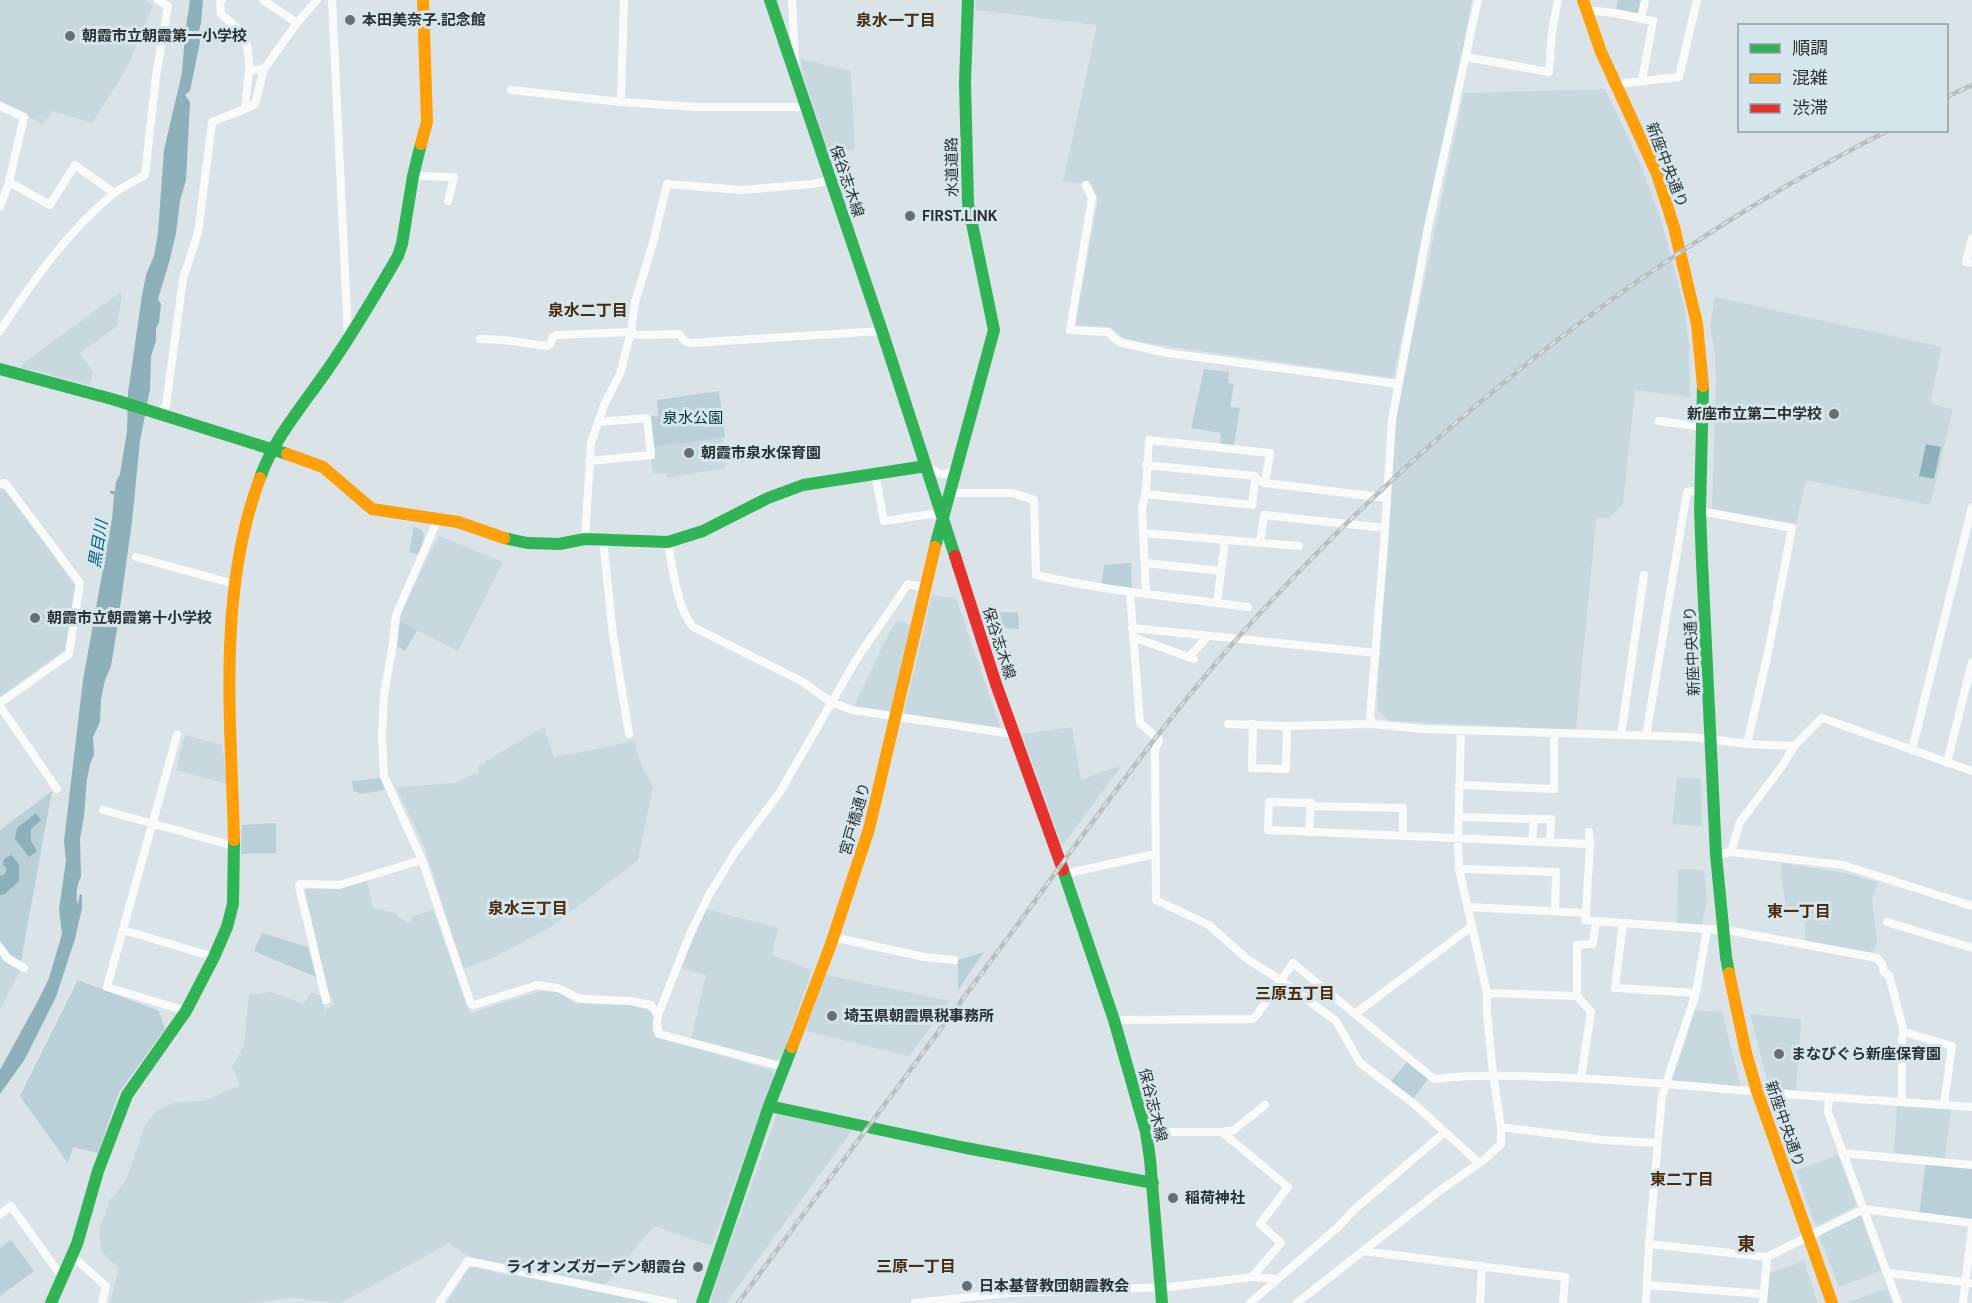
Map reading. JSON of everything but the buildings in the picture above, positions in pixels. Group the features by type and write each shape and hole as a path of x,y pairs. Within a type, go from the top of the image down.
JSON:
{"street":[{"path":"0,331 30,285 64,244 114,194 145,175 156,76 168,6 158,0"},
{"path":"222,0 221,14 242,32 247,44 249,70 245,109"},
{"path":"263,0 297,23"},
{"path":"160,414 166,406 183,279 198,233 212,122 255,104 264,69 297,23 317,0"},
{"path":"332,0 348,336"},
{"path":"51,1303 76,1244 87,1203 127,1095 186,1011 227,927 233,904 234,846 230,691 231,622 235,584 253,496 261,472 274,448 398,256 413,176 427,122 423,0"},
{"path":"621,102 624,0"},
{"name":"保谷志木線","path":"770,0 882,331 1013,734 1064,873 1114,1020 1146,1132 1153,1183 1162,1303"},
{"path":"792,0 796,76"},
{"name":"水道道路","path":"968,0 965,82 968,204 994,330"},
{"path":"1373,724 1370,717 1390,443 1398,384 1428,227 1478,0"},
{"path":"1466,57 1549,72 1552,31 1558,0"},
{"path":"1641,19 1645,0"},
{"path":"1616,84 1679,77 1697,0"},
{"path":"1585,5 1653,21 1642,80"},
{"name":"新座中央通り","path":"1585,5 1601,52 1657,174 1697,324 1702,362 1700,511 1716,855 1722,930 1738,1019 1757,1091 1832,1303"},
{"path":"249,70 264,69"},
{"path":"511,90 621,102 697,107 806,107"},
{"path":"0,106 24,117 9,182 0,207"},
{"path":"9,182 50,205 75,165 114,194"},
{"path":"413,176 454,177 448,201"},
{"path":"585,539 591,443 604,405 620,375 636,302 667,184 741,190 812,184 831,180"},
{"path":"1086,185 1092,198 1070,330 1108,332 1119,342 1161,351 1398,384"},
{"path":"1972,238 1966,262 1972,263"},
{"name":"宮戸橋通り","path":"702,1303 769,1106 833,938 869,829 942,516 994,330"},
{"path":"480,339 547,346 557,335 631,332 637,335 679,334 690,343 882,331"},
{"path":"0,369 274,448 322,467 372,509 458,522 510,540 527,543 559,544 585,539 668,542 706,531 751,505 786,489 926,466 937,474 945,475 956,470"},
{"path":"589,461 651,454 647,418 599,422"},
{"path":"1659,421 1702,427"},
{"path":"1149,594 1142,508 1149,440 1270,453 1265,483"},
{"path":"1146,465 1255,476 1255,479 1265,483 1387,498"},
{"path":"875,474 884,521 930,514 942,516"},
{"path":"1252,505 1255,479"},
{"path":"0,484 5,483 80,583 69,654 0,704 57,789"},
{"path":"1646,736 1687,492 1701,490"},
{"path":"950,493 1013,493 1034,500 1036,575 1130,592 1248,607"},
{"path":"1145,494 1252,505 1258,510 1263,524"},
{"path":"1912,750 1972,507"},
{"path":"1700,511 1792,528 1768,653 1747,744"},
{"path":"1260,543 1264,515 1385,528"},
{"path":"438,519 396,615 384,694 382,736 386,784 422,860 471,1004 537,985 545,985 566,991 579,998 630,1001 651,1005 657,1012 659,1034 784,1067"},
{"path":"1143,533 1299,546"},
{"path":"603,539 613,635 629,734"},
{"path":"1217,603 1225,540"},
{"path":"668,542 676,589 688,622 693,627 802,682 831,702 852,710 1013,734"},
{"path":"136,557 235,584"},
{"path":"1145,563 1221,571"},
{"path":"1621,735 1644,575"},
{"path":"657,1012 660,1010 690,934 710,893 736,851 780,792 856,660 908,584 926,588"},
{"path":"1130,592 1140,723 1159,740 1155,750 1156,900 1209,925 1247,959 1282,981 1336,1021 1360,1063 1411,1101 1479,1163"},
{"path":"1132,632 1142,629 1154,630 1376,653"},
{"path":"1132,632 1143,641 1192,658 1208,636"},
{"path":"1947,763 1972,662"},
{"path":"1731,852 1740,822 1783,765 1794,746 1822,718 1972,771"},
{"path":"1228,724 1287,726 1373,724 1422,729 1693,737 1747,744 1794,746"},
{"path":"1253,724 1252,768 1286,769 1287,726"},
{"path":"1298,1303 1501,1144 1501,1127 1487,1013 1487,993 1460,869 1458,838 1461,730"},
{"path":"1459,785 1554,789 1554,733"},
{"path":"177,735 107,987 186,1011"},
{"path":"1403,836 1403,808 1311,806 1311,804 1269,802 1268,830 1532,842 1590,844"},
{"path":"1309,832 1311,806"},
{"path":"103,810 234,846"},
{"path":"1460,817 1551,819 1550,842"},
{"path":"1532,842 1534,819"},
{"path":"1589,832 1585,920 1722,930 1877,958 1884,972 1889,975 1904,1032 1902,1038 1902,1102"},
{"path":"1716,855 1731,852 1843,865 1972,906"},
{"path":"1064,873 1155,854"},
{"path":"326,999 298,886 300,884 339,885 422,860"},
{"path":"1460,869 1556,872 1555,910"},
{"path":"1468,907 1586,913"},
{"path":"1581,1078 1591,1012 1577,996 1577,945 1593,944 1596,921"},
{"path":"1887,922 1972,948"},
{"path":"1623,923 1615,988 1696,993"},
{"path":"1356,1013 1471,927"},
{"path":"1646,1303 1648,1244 1662,1096 1696,993 1707,929"},
{"path":"123,930 214,957"},
{"path":"833,938 924,957 954,960"},
{"path":"0,948 7,958 24,968"},
{"path":"1114,1020 1252,1019 1293,963 1434,1079 1493,1074 1581,1078 1972,1107"},
{"path":"1487,993 1577,996"},
{"path":"1904,1032 1952,1046 1944,1104"},
{"path":"1829,1097 1828,1112 1898,1303"},
{"path":"1146,1132 1234,1130 1265,1105"},
{"path":"769,1106 956,1146 1153,1183"},
{"path":"1501,1127 1603,1140 1657,1143"},
{"path":"1222,1132 1288,1187 1260,1224 1281,1243 1252,1277"},
{"path":"1250,1303 1445,1132"},
{"path":"1842,1153 1972,1165"},
{"path":"0,1214 11,1206 62,1277"},
{"path":"1648,1244 1767,1257 1864,1209 1972,1223"},
{"path":"1963,1303 1969,1282 1972,1228"},
{"path":"1363,1251 1565,1276 1563,1303"},
{"path":"71,1255 106,1286 102,1303"},
{"path":"1647,1285 1763,1299 1767,1257"},
{"path":"439,1303 468,1261 674,1303"},
{"path":"1480,1303 1482,1266"},
{"path":"1888,1274 1969,1282"},
{"path":"915,1303 1161,1287 1252,1277 1278,1279"}],"shaded area":[{"name":"朝霞市立朝霞第一小学校","path":"0,0 144,0 153,5 127,68 92,123 53,111 42,124 0,101"},
{"path":"190,0 203,0 198,34 200,42 190,91 185,95 190,102 186,180 170,259 158,299 161,304 159,323 151,356 150,389 140,441 132,522 117,629 111,666 101,699 100,722 93,737 94,755 87,779 80,839 81,877 77,899 78,904 80,894 82,895 82,908 75,939 56,997 25,1059 0,1094 0,1070 49,978 62,934 59,909 66,861 64,841 83,680 112,519 114,495 110,491 115,491 120,474 127,431 128,393 142,295 146,275 154,256 158,233 164,150 182,73"},
{"path":"976,0 1472,0 1455,92 1393,378 1124,339 1110,327 1075,325 1098,199 1091,184 1063,182 1097,25 976,10"},
{"path":"801,59 851,71 855,148 830,156 802,71"},
{"path":"1605,89 1640,163 1660,217 1684,305 1689,345 1690,397 1635,390 1623,504 1609,518 1596,518 1576,730 1390,721 1378,711 1377,696 1396,414 1464,93"},
{"path":"121,292 117,326 80,353 93,372 90,385 21,367 26,361"},
{"name":"新座市立第二中学校","path":"1715,297 1942,347 1930,403 1953,410 1930,505 1806,480 1796,524 1712,509 1716,382 1715,354 1710,326"},
{"name":"朝霞市泉水保育園","path":"722,437 726,468 667,478 666,473 653,474 651,459 655,459 654,447"},
{"path":"1926,444 1941,447 1934,479 1919,476"},
{"name":"朝霞市立朝霞第十小学校","path":"0,489 7,490 75,586 65,650 0,697"},
{"path":"439,536 503,562 458,651 400,621 402,608"},
{"path":"932,595 956,598 1001,729 903,716"},
{"path":"897,621 911,624 891,714 854,706 891,629"},
{"path":"544,727 554,757 633,740 643,769 653,787 638,860 551,927 495,957 462,969 425,848 396,787 455,783 479,772 477,767"},
{"path":"1072,727 1081,780 1122,765 1062,846 1022,734"},
{"path":"185,735 222,745 227,784 176,770"},
{"path":"1677,777 1701,778 1702,826 1672,824"},
{"path":"36,813 41,820 31,829 31,841 37,851 29,857 15,839 17,828"},
{"path":"11,855 19,864 19,881 5,894 0,895 0,876 4,875 7,869 3,865 4,859"},
{"path":"1782,863 1844,873 1878,882 1872,900 1877,942 1873,953 1805,942 1805,917 1787,914 1781,874"},
{"path":"1678,869 1704,870 1707,900 1702,924 1699,926 1677,924"},
{"path":"367,881 373,908 395,913 407,923 412,921 411,917 433,910 470,1013 541,991 558,992 577,1004 631,1005 651,1011 652,1031 655,1037 772,1070 774,1074 712,1246 654,1226 605,1285 513,1268 470,1257 449,1243 341,1303 291,1298 252,1303 110,1303 119,1267 108,1259 101,1249 99,1231 110,1200 126,1180 145,1125 156,1111 176,1102 204,1101 240,1085 232,1067 244,1045 249,995 271,992 304,1004 311,992 323,997 322,1003 325,1011 334,1005 321,972 311,918 303,892 310,886"},
{"path":"706,909 778,928 772,955 812,970 781,1058 775,1061 691,1039 706,975 681,968"},
{"path":"0,952 21,969 0,1010"},
{"path":"826,975 950,1001 909,1056 805,1031"},
{"path":"1694,1010 1722,1012 1741,1087 1675,1081 1671,1078 1685,1043"},
{"name":"まなびぐら新座保育園","path":"1750,1014 1801,1019 1796,1090 1769,1088"},
{"path":"1897,1106 1951,1109 1945,1158 1894,1153"},
{"path":"777,1114 853,1129 726,1303 710,1303 719,1273"},
{"path":"1838,1155 1856,1203 1855,1207 1819,1225 1815,1224 1796,1171"},
{"path":"1857,1215 1861,1216 1881,1271 1839,1287 1820,1237 1822,1233"},
{"path":"1804,1261 1818,1303 1766,1303 1769,1273"},
{"path":"475,1267 510,1276 511,1273 655,1303 446,1303 468,1269"},
{"path":"1887,1288 1893,1303 1846,1303"}],"green space":[{"path":"1618,0 1641,0 1639,13 1616,9"},
{"path":"1204,369 1229,372 1228,383 1234,384 1230,407 1240,408 1234,445 1220,444 1221,433 1191,428"},
{"name":"泉水公園","path":"719,391 725,437 654,447 650,416 658,416 657,400"},
{"path":"414,527 422,530 424,536 420,555 409,552"},
{"path":"1131,563 1132,593 1101,588 1104,565"},
{"path":"1018,612 1019,629 1000,628 991,631 987,613"},
{"path":"400,621 417,630 405,651 397,646"},
{"path":"380,778 385,790 360,794 353,790 352,781"},
{"path":"52,791 21,961 12,957 0,940 0,830"},
{"path":"276,823 276,853 241,854 242,825"},
{"path":"262,933 308,947 316,977 254,951"},
{"path":"984,952 958,990 958,960"},
{"path":"78,980 159,1011 165,1029 119,1092 98,1153 73,1147 68,1163 20,1096"},
{"path":"1408,1061 1428,1079 1412,1100 1390,1082"},
{"path":"1926,1160 1972,1165 1972,1223 1919,1216"},
{"path":"11,1240 34,1271 0,1296 0,1248"}],"railway":[{"path":"1948,96 1972,85"},
{"path":"738,1303 1161,731 1220,658 1320,549 1393,479 1469,412 1629,287 1713,231 1800,178 1885,132"}],"traffic: fast":[{"path":"770,0 955,556"},
{"path":"935,547 994,330 968,204 965,82 968,0"},
{"path":"260,478 281,435 346,342 398,256 421,144"},
{"path":"0,369 112,399 287,454"},
{"path":"1703,386 1700,511 1702,562 1716,855 1729,973"},
{"path":"504,538 527,543 559,544 585,539 668,542 703,531 768,498 803,485 926,466"},
{"path":"51,1303 77,1244 98,1171 127,1095 186,1011 227,927 233,904 234,840"},
{"path":"1063,870 1114,1020 1146,1132 1162,1303"},
{"path":"702,1303 769,1106 792,1047"},
{"path":"769,1106 966,1148 1153,1183"}],"traffic: slow":[{"path":"421,144 427,122 423,0"},
{"path":"1583,0 1601,52 1657,174 1674,227 1697,324 1703,386"},
{"path":"287,454 323,467 372,509 458,522 504,538"},
{"path":"234,840 230,703 232,611 237,566 246,522 260,478"},
{"path":"792,1047 831,944 869,829 935,547"},
{"path":"1729,973 1746,1053 1757,1091 1832,1303"}],"traffic: jam":[{"path":"955,556 996,684 1063,870"}],"place":[{"name":"本田美奈子.記念館","path":"350,20"},
{"name":"朝霞市立朝霞第一小学校","path":"70,36"},
{"name":"FIRST.LINK","path":"910,216"},
{"name":"新座市立第二中学校","path":"1834,414"},
{"name":"朝霞市泉水保育園","path":"689,453"},
{"name":"朝霞市立朝霞第十小学校","path":"35,618"},
{"name":"埼玉県朝霞県税事務所","path":"832,1016"},
{"name":"まなびぐら新座保育園","path":"1779,1054"},
{"name":"稲荷神社","path":"1173,1198"},
{"name":"ライオンズガーデン朝霞台","path":"698,1267"},
{"name":"日本基督教団朝霞教会","path":"967,1286"}],"district":[{"name":"泉水一丁目","path":"896,20"},
{"name":"泉水二丁目","path":"588,310"},
{"name":"泉水三丁目","path":"528,908"},
{"name":"東一丁目","path":"1799,911"},
{"name":"三原五丁目","path":"1295,993"},
{"name":"東二丁目","path":"1682,1179"},
{"name":"東","path":"1746,1244"},
{"name":"三原一丁目","path":"916,1266"}],"water label":[{"name":"黒目川","path":"98,544"}]}
